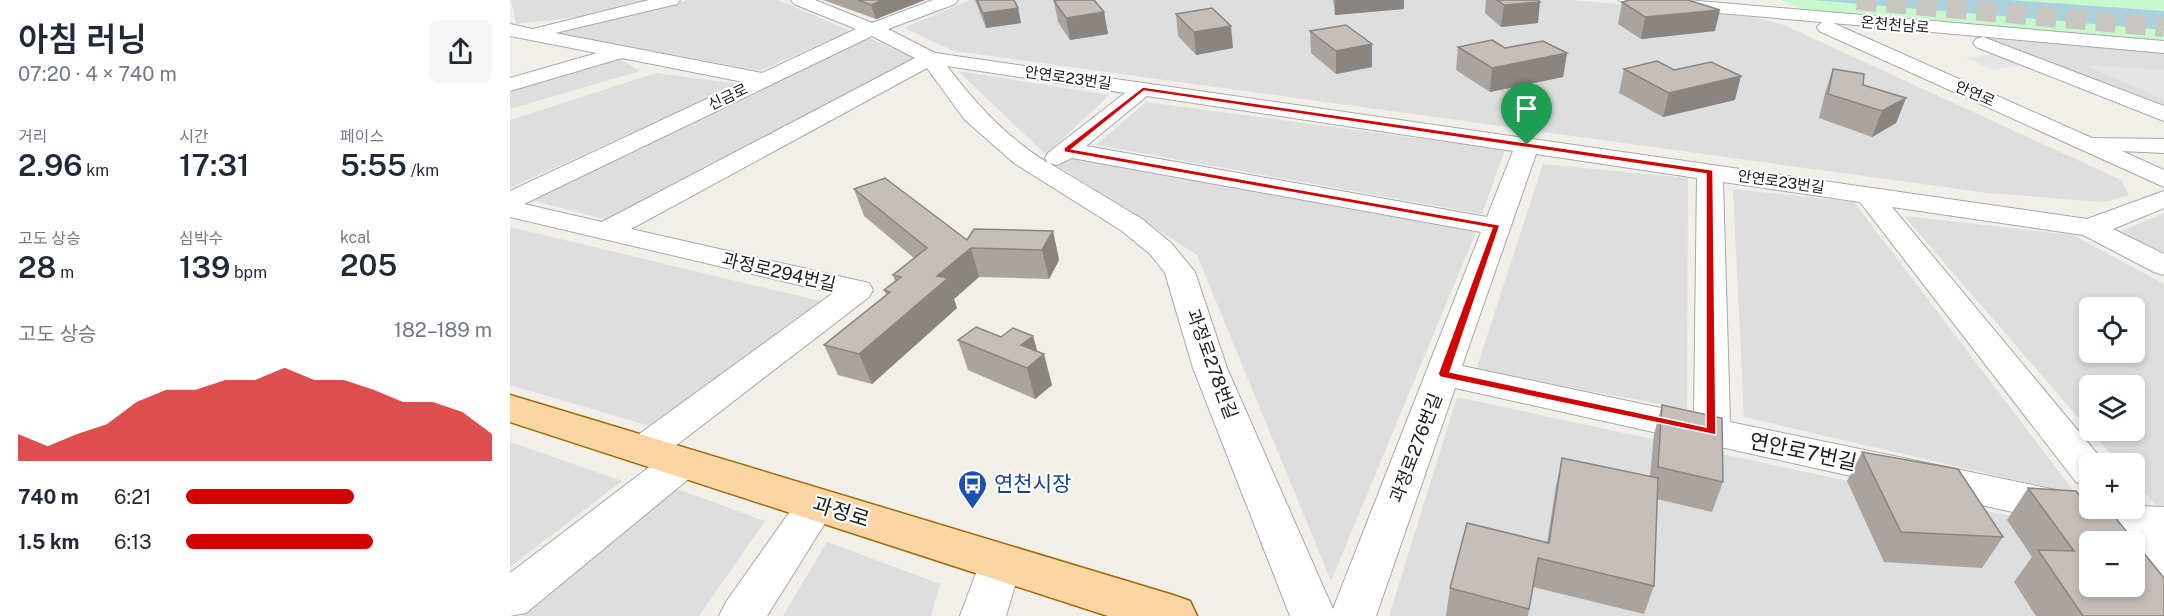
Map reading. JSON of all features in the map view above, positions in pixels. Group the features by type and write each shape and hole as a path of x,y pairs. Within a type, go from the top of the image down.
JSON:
{"main road":[{"name":"과정로","path":"510,408 1173,616"}],"street":[{"path":"530,34 671,0"},
{"name":"과정로278번길","path":"800,0 872,29 930,58 972,114 1023,158 1132,225 1161,249 1180,272 1210,368 1313,616"},
{"name":"신금로","path":"510,201 872,29 949,0"},
{"name":"온천천남로","path":"1627,0 1795,13 1951,30 2164,48"},
{"name":"안연로","path":"1766,0 2164,179"},
{"path":"510,30 765,80"},
{"path":"1951,30 2164,114"},
{"path":"510,85 622,52"},
{"path":"606,231 930,58"},
{"name":"안연로23번길","path":"930,58 2090,228 2164,199"},
{"path":"1042,170 1143,89"},
{"path":"2081,142 2164,146"},
{"name":"과정로276번길","path":"1353,616 1527,145"},
{"path":"1066,150 1497,227"},
{"path":"1710,172 1712,432"},
{"path":"1868,195 2079,458"},
{"name":"과정로294번길","path":"510,209 858,290 644,450"},
{"path":"2090,228 2164,266"},
{"name":"연안로7번길","path":"1444,374 1712,432 2079,506"},
{"path":"510,599 683,462"},
{"path":"742,616 817,504"},
{"path":"2138,519 2164,566"},
{"path":"983,616 1000,562"}],"shaded area":[{"path":"511,0 661,0 605,14 516,24"},
{"path":"688,0 778,0 851,31 760,71 556,33"},
{"path":"970,0 1573,0 1753,17 1784,25 2121,180 2129,195 2104,202 1988,193 954,51 904,28"},
{"path":"867,37 914,58 609,220 530,200"},
{"path":"1987,38 2164,52 2164,107"},
{"path":"1995,54 2027,64 1993,70 1966,58"},
{"path":"620,59 640,71 510,109 510,92"},
{"path":"2085,65 2164,70 2164,100"},
{"path":"958,71 1109,95 1046,155"},
{"path":"656,73 739,84 510,188 510,120"},
{"path":"1146,102 1505,150 1482,214 1096,145"},
{"path":"1070,158 1476,232 1331,581 1197,255 1058,166"},
{"path":"1543,164 1688,178 1687,409 1476,370"},
{"path":"1733,189 1854,202 2076,494 1744,417"},
{"path":"2164,213 2164,258 2115,234"},
{"path":"1904,216 2073,235 2164,284 2164,506 2156,506 2145,493 2145,453 2110,453 2099,441 2145,441 2145,375 2079,375 2079,418"},
{"path":"510,227 820,301 650,426 510,385"},
{"path":"1457,397 2080,531 2079,597 2145,596 2164,612 2164,616 1389,616"},
{"path":"510,442 622,481 510,567"},
{"path":"677,489 765,521 699,616 522,616"},
{"path":"827,542 940,584 931,616 783,616"}],"green space":[{"path":"1781,0 2164,0 2164,42 1812,14"}],"water":[{"path":"1814,0 2010,0 2164,11 2164,30"}],"building":[{"path":"858,0 883,0 871,5"},
{"path":"977,0 1014,0 1018,8 983,13"},
{"path":"1094,0 1104,12 1066,18 1054,1"},
{"path":"1497,0 1538,0 1540,2 1504,5"},
{"path":"1688,0 1720,10 1645,17 1622,2"},
{"path":"1212,8 1231,26 1194,32 1176,14"},
{"path":"1346,25 1372,44 1336,51 1310,31"},
{"path":"1492,40 1505,48 1543,41 1567,53 1492,68 1458,47"},
{"path":"1657,61 1674,70 1711,62 1741,76 1669,93 1624,69"},
{"path":"1833,69 1864,74 1863,85 1906,98 1882,111 1828,94"},
{"path":"885,178 967,240 974,229 1053,231 1042,250 971,248 937,276 948,278 859,354 824,345 890,292 884,290 901,277 893,275 927,248 854,189"},
{"path":"976,327 1001,337 1013,328 1033,336 1021,345 1044,354 1027,368 958,340"},
{"path":"1662,405 1722,418 1723,482 1658,467"},
{"path":"1862,452 1958,469 2003,537 1901,532"},
{"path":"1562,458 1658,478 1654,586 1538,558 1529,609 1450,588 1467,523 1549,543"},
{"path":"2028,488 2076,491 2079,495 2079,519 2116,519 2126,531 2079,531 2079,597 2145,597 2145,554 2164,578 2164,616 2083,616 2038,550 2074,551"}],"tunnel":[{"path":"1857,0 2164,27"}],"place":[{"name":"연천시장","path":"973,510"}],"route":[{"path":"1143,89 1527,145 1710,172 1712,432 1444,374 1497,227 1066,150 1143,89"}]}
